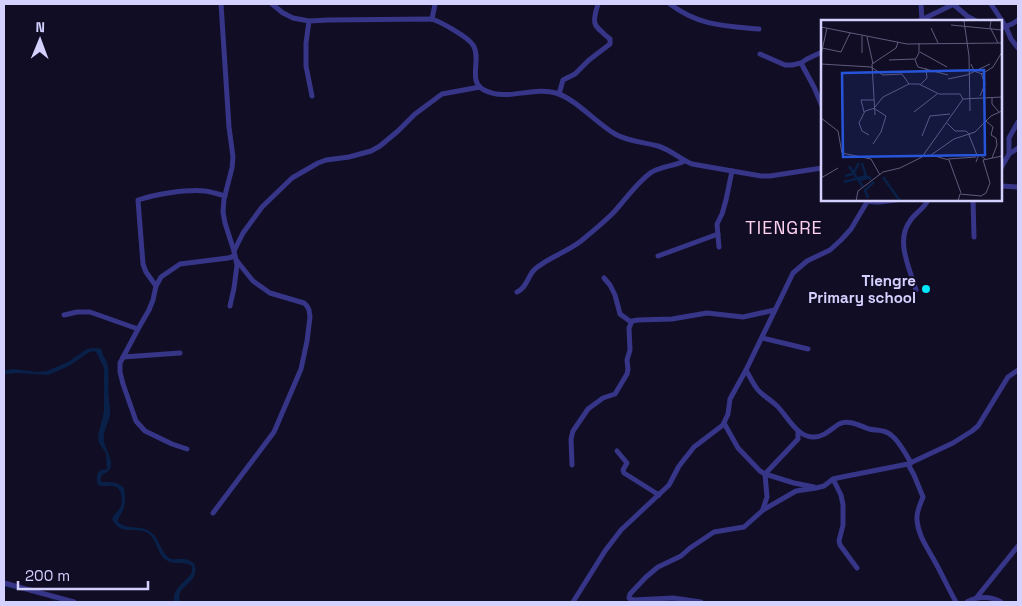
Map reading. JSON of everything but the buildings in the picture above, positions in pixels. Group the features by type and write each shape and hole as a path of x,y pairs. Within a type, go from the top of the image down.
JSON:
{"street":[{"path":"213,513 274,432 301,369 310,317 310,310 304,303 270,293 253,282 237,261 225,223 225,196 233,157 229,127 221,4"},
{"path":"272,4 293,18 309,21 432,18 474,46 477,82 484,90 497,94 545,91 559,94 614,134 625,139 668,150 684,161 699,165 770,176 821,168"},
{"path":"432,18 435,4"},
{"path":"559,94 563,80 575,74 589,60 610,44 610,39 600,31 593,17 598,4"},
{"path":"670,4 693,18 718,26 759,29"},
{"path":"921,4 921,20"},
{"path":"923,20 954,4 974,20"},
{"path":"991,4 999,20"},
{"path":"1018,20 1003,27 1018,48"},
{"path":"309,21 306,43 306,66 312,96"},
{"path":"760,54 785,65 797,65 821,52"},
{"path":"801,63 821,104"},
{"path":"188,449 172,444 145,431 136,421 120,372 120,363 149,310 156,286 161,277 180,264 232,257 243,233 262,207 292,178 326,160 349,157 371,151 386,141 442,94 480,87"},
{"path":"1009,154 1009,138 1018,122"},
{"path":"1002,166 1009,154 1018,148"},
{"path":"517,292 522,289 534,270 544,262 579,242 612,214 638,183 650,173 656,169 679,164 684,161"},
{"path":"719,247 717,224 726,200 732,171"},
{"path":"1002,186 1018,187"},
{"path":"156,286 143,264 138,200 151,196 193,191 205,191 225,196"},
{"path":"573,602 605,551 621,530 669,485 678,466 689,453 724,422 728,414 730,399 793,273 806,261 830,250 851,229 866,201"},
{"path":"916,290 904,250 904,234 910,221 928,201"},
{"path":"973,201 974,236"},
{"path":"658,256 718,234"},
{"path":"230,306 237,261"},
{"path":"604,278 615,295 620,314 631,322"},
{"path":"631,322 635,320 672,319 707,313 742,316 775,310"},
{"path":"64,315 90,312 138,329"},
{"path":"572,465 571,439 573,431 594,405 603,398 615,394 627,374 627,360 630,350 629,328 631,322"},
{"path":"762,338 808,349"},
{"path":"123,357 180,353"},
{"path":"746,370 757,388 778,406 798,431 810,437 816,437 829,432 844,422 869,429 884,430 894,438 909,463 923,497 917,514 918,529 923,542 956,602"},
{"path":"701,602 677,598 632,600 629,598 630,594 658,567 681,556 714,532 744,527 763,510 796,491 824,486 833,479 909,463 953,443 972,431 981,421 1008,376 1018,370"},
{"path":"724,422 738,448 760,471 816,488"},
{"path":"763,510 767,497 765,474 798,439 798,431"},
{"path":"618,452 627,463 623,470 624,473 659,495"},
{"path":"833,479 841,495 843,525 839,541 840,545 856,568"},
{"path":"977,598 1018,546"},
{"path":"4,583 74,602"},
{"path":"967,602 977,598 991,598 1001,602"}],"water":[{"path":"87,349 102,350 109,374 110,413 104,437 111,464 109,470 102,476 101,482 116,483 124,488 125,505 118,522 125,526 151,532 165,554 170,558 186,559 194,563 195,570 192,580 181,591 179,596 180,601 183,602 175,602 174,594 192,572 192,566 185,563 172,563 166,560 160,554 152,537 146,532 119,528 112,519 121,506 120,490 110,486 100,486 97,483 99,472 107,469 106,453 99,443 98,435 104,412 104,368 96,352 88,353 69,366 48,375 4,374 4,371 13,369 37,372 47,371 68,362"}],"waterway":[{"path":"4,586 15,589"},
{"path":"50,598 61,602"}],"place":[{"name":"Tiengre Primary school","path":"926,289"}],"district":[{"name":"TIENGRE","path":"784,227"}]}
